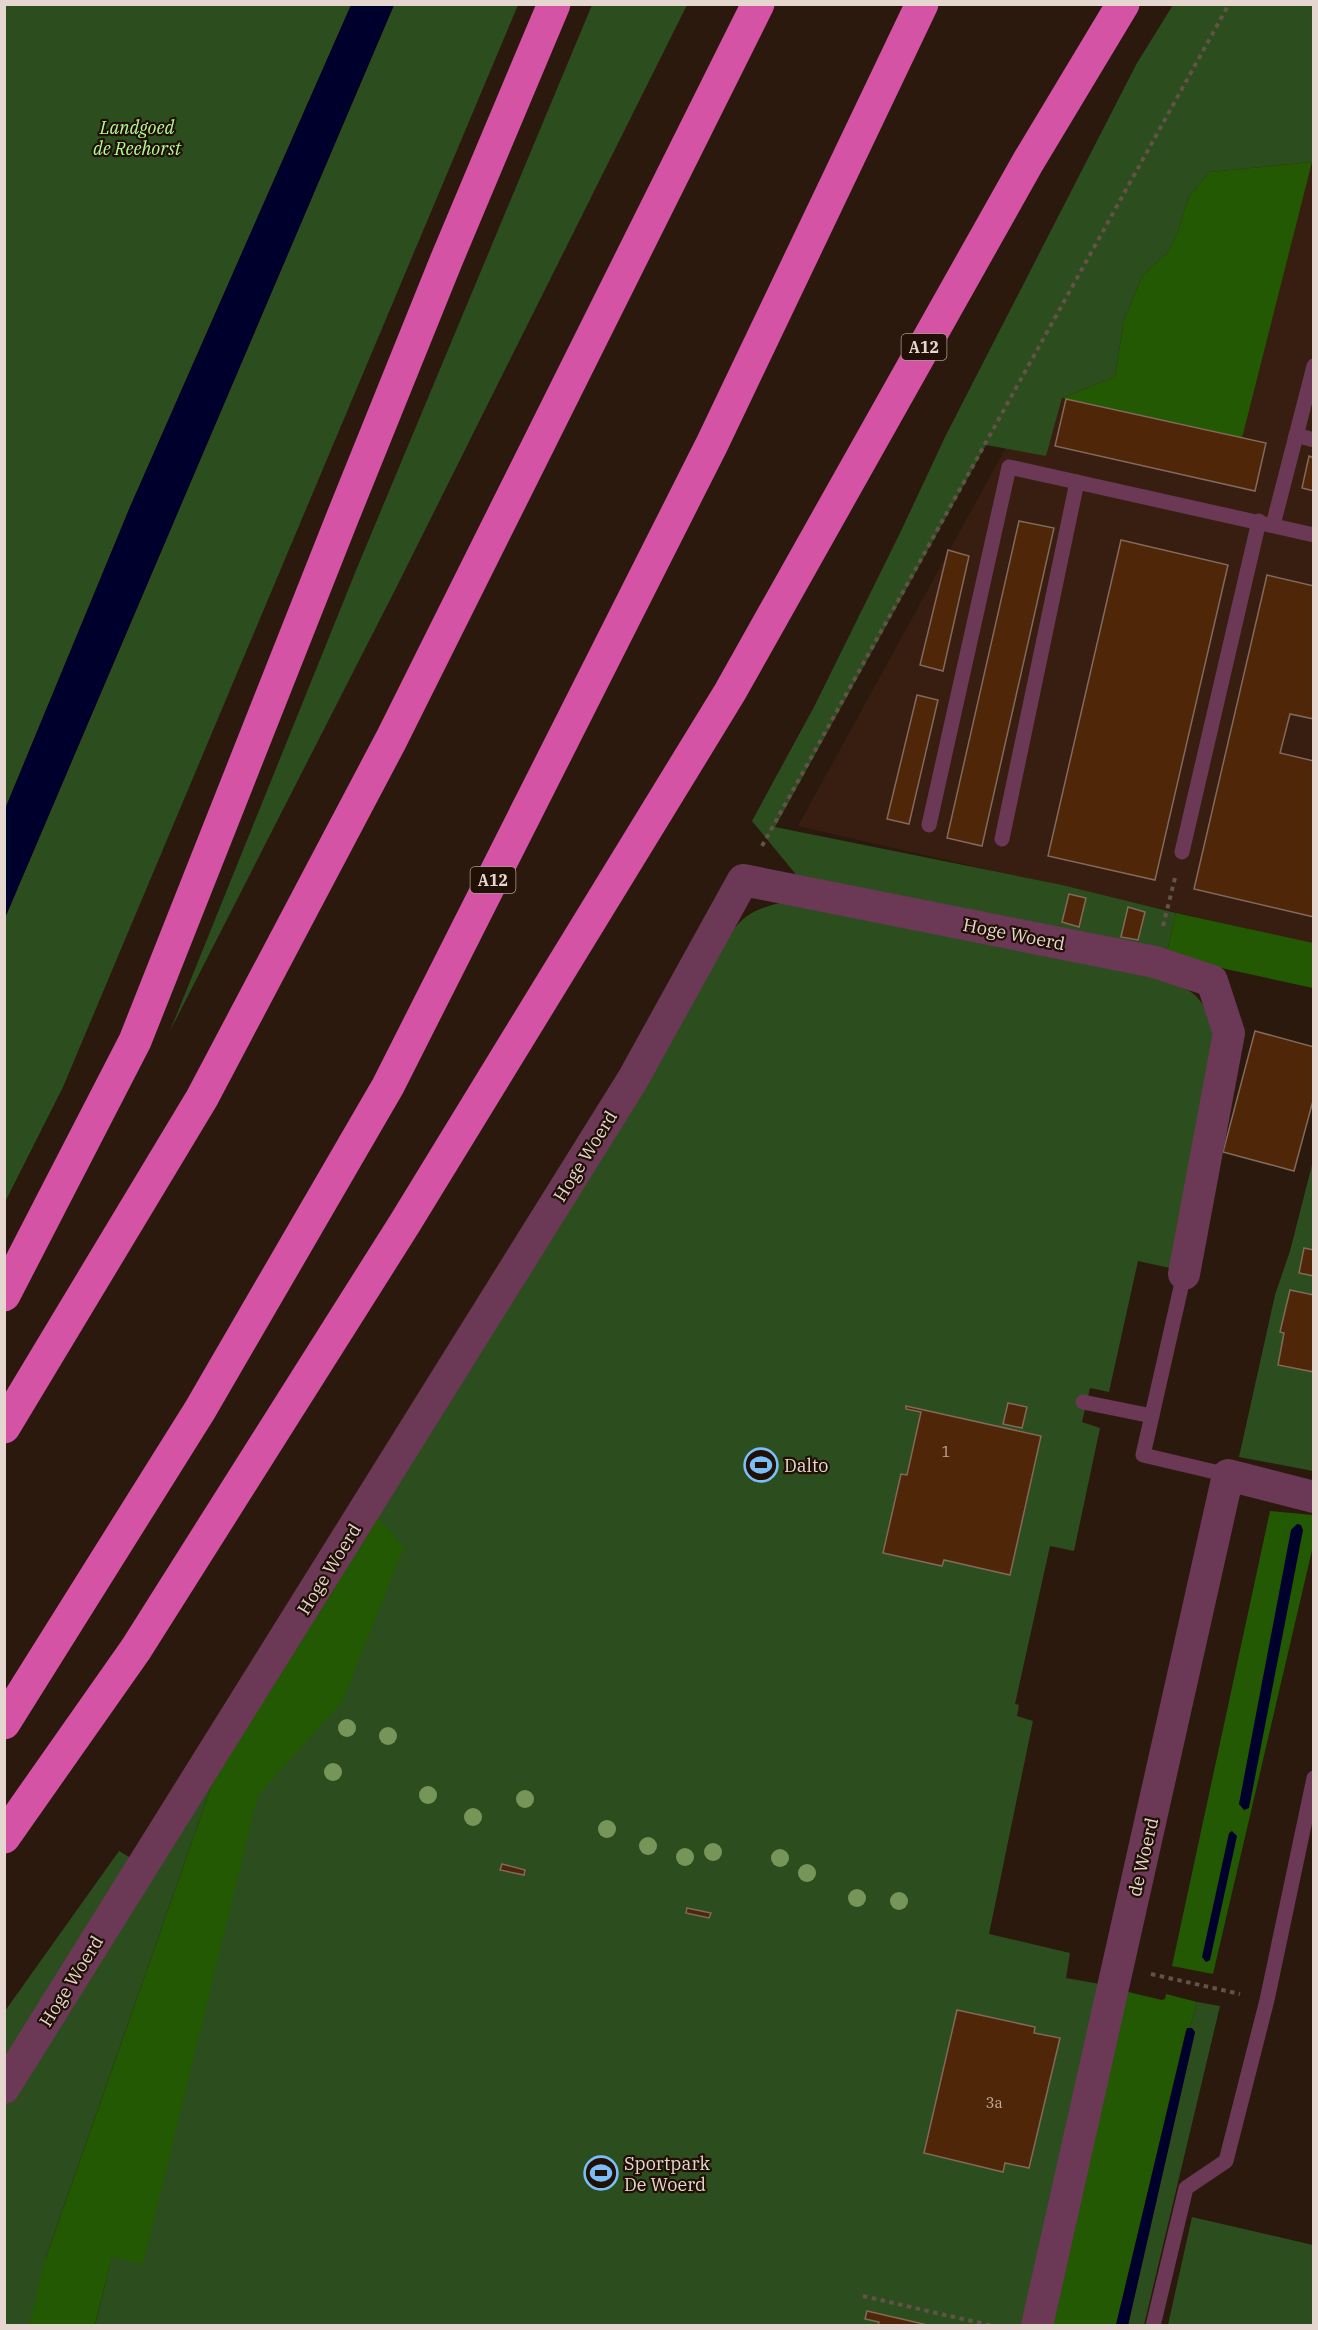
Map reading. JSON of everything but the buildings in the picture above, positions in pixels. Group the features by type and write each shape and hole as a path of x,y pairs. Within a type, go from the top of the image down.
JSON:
{"highway":[{"path":"4,1295 135,1041 401,372 554,4"},
{"path":"4,1427 202,1098 391,740 758,4"},
{"name":"A12","path":"4,1723 200,1410 388,1086 712,444 922,4"},
{"name":"A12","path":"4,1837 136,1649 405,1223 730,692 1028,162 1123,4"}],"street":[{"name":"Hoge Woerd","path":"4,2088 633,1078 743,880 1155,962 1212,981 1229,1033 1184,1274"},
{"path":"1228,1475 1314,1497"},
{"name":"de Woerd","path":"1037,2325 1228,1475"}],"lane":[{"path":"1182,852 1266,523 1296,435 1314,366"},
{"path":"1296,435 1314,440"},
{"path":"929,825 1009,467 1314,535"},
{"path":"1002,839 1077,482"},
{"path":"1184,1274 1143,1455 1228,1475"},
{"path":"1083,1402 1152,1416"},
{"path":"1153,2325 1185,2188 1226,2161 1267,2000 1314,1778"}],"path":[{"path":"743,880 1229,4"},
{"path":"1118,1968 1267,2000"},
{"path":"864,2296 993,2325"}],"shaded area":[{"path":"1249,5 1313,5 1313,944 798,826"}],"green space":[{"name":"Landgoed de Reehorst","path":"5,5 351,5 130,507 5,809"},
{"path":"394,5 518,5 63,1087 4,1204 5,918"},
{"path":"592,5 687,5 396,588 170,1031 357,568"},
{"path":"1173,5 1313,5 1314,160 1209,172 1189,197 1178,232 1168,252 1143,275 1124,320 1115,377 1062,398 1046,456 986,445 775,827 1062,885 1176,913 1166,956 803,883 752,821 815,705 946,435 1137,63"},
{"path":"1312,162 1242,438 1062,398 1115,377 1124,320 1143,275 1168,252 1178,232 1189,197 1209,172"},
{"path":"784,902 1172,981 1190,991 1202,1003 1209,1018 1214,1039 1170,1268 1138,1261 1109,1392 1090,1388 1082,1422 1100,1428 1074,1551 1050,1546 1015,1704 1019,1705 1017,1716 1033,1721 989,1934 1070,1953 1066,1978 1100,1984 1025,2325 95,2326 112,2256 125,2259 240,1757 376,1516 723,943 749,915"},
{"path":"1176,913 1313,943 1313,988 1166,956"},
{"path":"1313,1161 1313,1471 1239,1457 1275,1295 1290,1251"},
{"path":"1270,1511 1313,1515 1313,1546 1213,1974 1172,1966"},
{"path":"376,1516 404,1547 342,1702 258,1795 143,2264 112,2257 95,2325 29,2326 44,2263 222,1756 270,1691"},
{"path":"222,1756 46,2257 38,2325 5,2326 5,2011 119,1851 146,1867"},
{"path":"1124,1991 1162,2000 1165,1999 1166,1994 1197,2002 1190,2028 1186,2030 1116,2325 1050,2326"},
{"path":"1197,2002 1220,2006 1144,2325 1128,2326 1195,2032 1190,2028"},
{"path":"1192,2217 1313,2245 1313,2325 1168,2325"}],"water":[{"path":"351,5 394,5 5,918 5,809 130,507"},
{"path":"1297,1524 1301,1525 1303,1530 1249,1808 1244,1810 1239,1804 1291,1530"},
{"path":"1232,1831 1237,1836 1210,1960 1206,1962 1202,1957 1229,1833"},
{"path":"1187,2028 1192,2028 1195,2032 1128,2325 1116,2325"}],"place":[{"name":"Dalto","path":"761,1465"},
{"name":"Sportpark De Woerd","path":"601,2173"}]}
